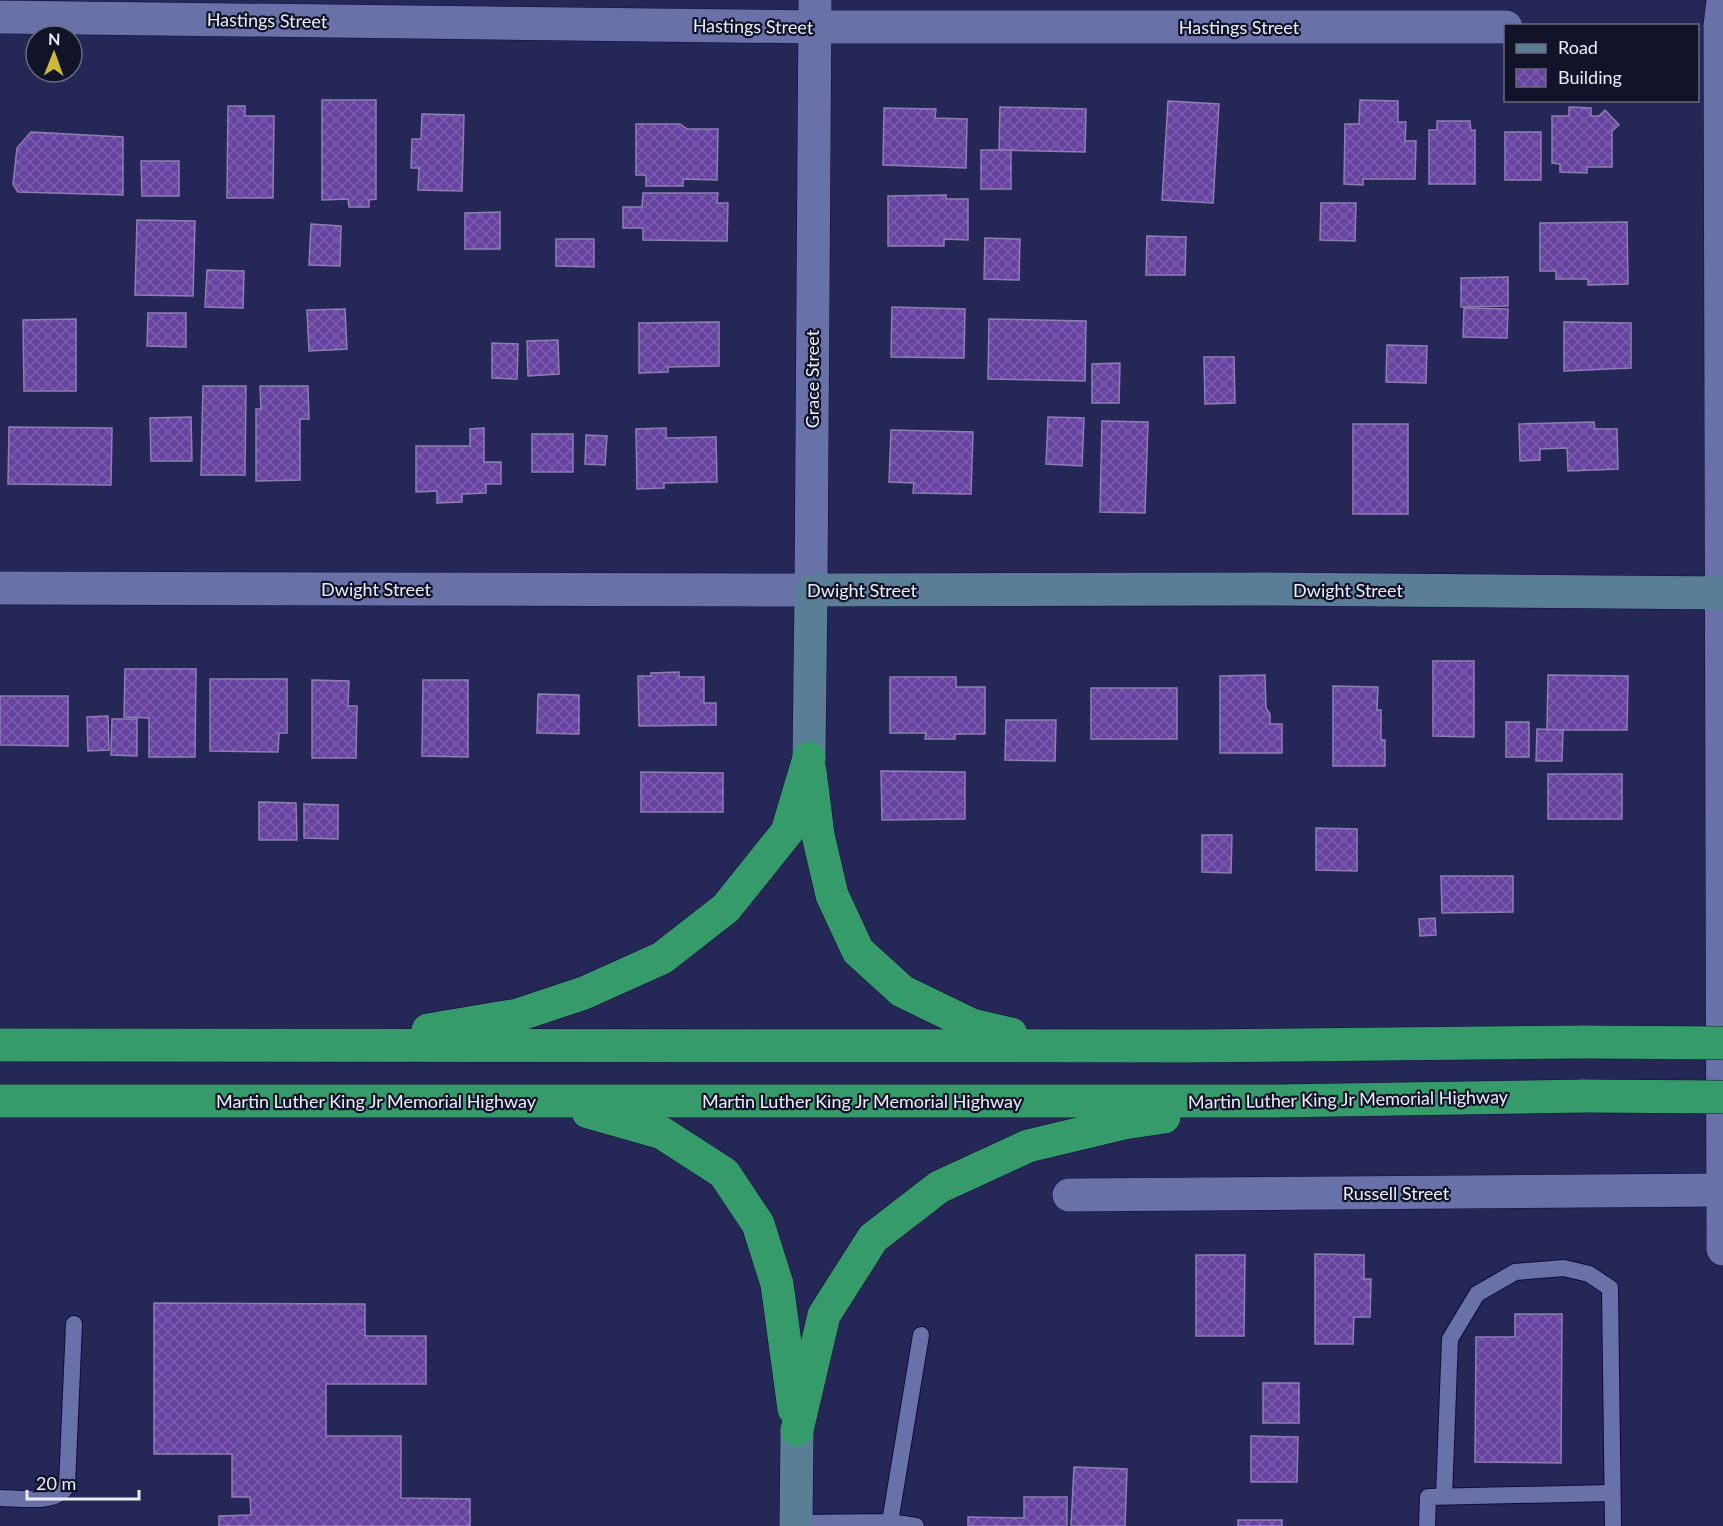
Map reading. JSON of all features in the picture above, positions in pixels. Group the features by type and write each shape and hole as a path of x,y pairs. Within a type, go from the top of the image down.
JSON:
{"highway":[{"path":"340,1045 518,1015 584,993 662,958 726,909 787,832 809,758"},
{"path":"809,758 818,835 832,895 858,951 902,991 972,1025 1065,1046"},
{"path":"8,1045 1065,1046 1723,1042"},
{"name":"Martin Luther King Jr Memorial Highway","path":"4,1101 1275,1101 1585,1096 1723,1097"},
{"path":"552,1101 662,1132 724,1173 758,1224 777,1284 797,1430"},
{"path":"797,1430 824,1315 873,1238 939,1187 1028,1146 1124,1123 1275,1101"}],"main road":[{"name":"Dwight Street","path":"811,590 1264,589 1722,593"},
{"name":"Grace Street","path":"809,758 811,590"},
{"path":"796,1524 797,1430"}],"street":[{"name":"Hastings Street","path":"0,17 815,14 1504,27"},
{"name":"Grace Street","path":"811,590 815,14"},
{"path":"1715,16 1722,593 1723,1249"},
{"name":"Dwight Street","path":"0,588 811,590"},
{"name":"Russell Street","path":"1069,1196 1723,1190"}],"lane":[{"path":"1444,1496 1450,1340 1476,1294 1515,1272 1564,1268 1589,1274 1610,1288 1613,1526"},
{"path":"0,1498 56,1497 64,1492 67,1485 74,1324"},
{"path":"890,1522 921,1335"},
{"path":"1427,1526 1428,1497 1612,1493"},
{"path":"796,1524 890,1522 916,1526"}],"building":[{"path":"322,100 376,100 376,199 369,200 369,207 349,207 348,199 322,200"},
{"path":"1360,100 1398,101 1398,122 1406,122 1405,141 1416,141 1415,179 1363,179 1363,185 1344,184 1345,124 1359,124"},
{"path":"1168,101 1219,104 1213,203 1162,200"},
{"path":"228,106 245,106 245,116 274,116 273,198 227,198"},
{"path":"1000,107 1086,109 1085,152 999,150"},
{"path":"1569,107 1591,108 1591,116 1599,116 1605,110 1619,125 1612,131 1612,167 1587,167 1587,173 1560,172 1560,164 1552,163 1552,116 1569,116"},
{"path":"884,108 936,109 935,118 967,119 966,168 883,165"},
{"path":"422,114 464,115 462,191 418,190 419,168 411,168 412,139 421,139"},
{"path":"1437,121 1470,121 1471,131 1475,130 1475,184 1429,184 1429,130 1437,130"},
{"path":"636,124 680,124 687,129 718,129 717,180 683,179 683,186 646,186 646,175 636,175"},
{"path":"31,132 123,137 123,195 18,192 13,184 17,148"},
{"path":"1505,132 1541,132 1541,180 1505,180"},
{"path":"981,150 1011,150 1011,189 981,189"},
{"path":"141,161 179,161 179,196 142,196"},
{"path":"643,193 718,193 717,203 728,203 727,241 643,240 643,228 623,228 623,207 642,207"},
{"path":"946,195 946,199 968,199 968,240 944,239 944,246 888,246 888,196"},
{"path":"1321,203 1356,203 1355,241 1320,240"},
{"path":"500,212 500,249 465,249 465,213"},
{"path":"137,220 195,221 193,296 135,295"},
{"path":"1627,222 1628,284 1588,285 1588,279 1556,279 1556,271 1540,271 1540,223"},
{"path":"311,224 341,226 340,266 309,265"},
{"path":"1147,236 1186,237 1185,275 1146,275"},
{"path":"985,238 1020,239 1019,280 984,279"},
{"path":"556,239 594,239 594,267 556,266"},
{"path":"207,270 244,271 243,308 205,307"},
{"path":"1508,277 1508,306 1461,307 1461,278"},
{"path":"892,307 965,309 964,358 891,357"},
{"path":"1464,308 1508,309 1507,338 1463,337"},
{"path":"345,309 347,349 309,351 307,310"},
{"path":"148,313 186,313 186,347 147,346"},
{"path":"76,319 76,391 24,391 23,320"},
{"path":"989,319 1086,321 1085,381 988,379"},
{"path":"719,322 719,366 668,367 668,372 639,373 639,323"},
{"path":"1564,322 1631,323 1631,368 1564,371"},
{"path":"558,340 559,374 528,376 527,341"},
{"path":"492,343 518,344 517,379 492,378"},
{"path":"1387,345 1427,346 1426,383 1386,382"},
{"path":"1204,357 1234,357 1235,403 1205,404"},
{"path":"1120,363 1119,403 1092,403 1092,364"},
{"path":"203,386 246,386 245,475 201,475"},
{"path":"260,386 308,386 309,419 300,419 300,480 256,481 256,409 261,409"},
{"path":"191,417 192,461 151,461 150,418"},
{"path":"1048,417 1084,418 1082,466 1046,464"},
{"path":"1102,421 1148,422 1145,513 1100,512"},
{"path":"1594,422 1595,429 1617,429 1618,469 1568,471 1567,448 1540,449 1540,460 1520,461 1519,424"},
{"path":"1353,424 1408,424 1408,514 1353,514"},
{"path":"9,427 112,428 111,485 8,484"},
{"path":"484,428 484,462 501,462 501,484 486,484 486,493 462,494 462,502 437,503 437,491 416,492 416,446 470,446 470,429"},
{"path":"666,428 666,438 716,437 717,482 664,483 664,488 637,489 636,429"},
{"path":"891,430 973,432 971,494 913,493 914,483 889,482"},
{"path":"532,434 573,434 573,472 532,472"},
{"path":"586,435 607,436 605,465 585,464"},
{"path":"1433,661 1474,661 1474,737 1433,736"},
{"path":"125,669 196,669 195,757 149,757 149,718 124,717"},
{"path":"679,672 679,677 704,677 704,703 716,703 716,725 639,726 638,676"},
{"path":"1265,675 1266,708 1270,714 1270,724 1282,724 1282,753 1220,753 1220,676"},
{"path":"1548,675 1628,676 1627,730 1547,730"},
{"path":"890,677 956,677 956,687 985,687 985,734 955,734 955,739 925,739 926,733 890,733"},
{"path":"210,679 287,679 287,733 279,733 278,752 210,751"},
{"path":"312,680 349,681 348,706 357,706 356,758 312,758"},
{"path":"423,680 468,680 468,757 422,756"},
{"path":"1333,686 1378,687 1377,710 1381,710 1381,740 1385,740 1385,766 1333,766"},
{"path":"1091,688 1177,688 1177,739 1091,739"},
{"path":"538,694 579,695 579,734 537,733"},
{"path":"0,696 68,696 68,746 0,745"},
{"path":"108,716 109,750 88,751 87,717"},
{"path":"112,719 137,719 137,756 111,755"},
{"path":"1006,720 1056,720 1055,761 1005,760"},
{"path":"1506,722 1529,722 1529,757 1506,757"},
{"path":"1537,729 1563,730 1562,761 1536,761"},
{"path":"881,771 965,772 965,819 882,820"},
{"path":"641,772 723,773 723,812 641,812"},
{"path":"1548,774 1622,774 1622,819 1548,819"},
{"path":"259,802 296,803 297,840 259,840"},
{"path":"304,804 338,805 338,839 304,838"},
{"path":"1316,828 1357,829 1357,871 1316,870"},
{"path":"1202,835 1232,835 1231,873 1202,872"},
{"path":"1441,876 1513,876 1513,912 1442,913"},
{"path":"1435,918 1436,935 1420,936 1419,919"},
{"path":"1315,1254 1364,1255 1364,1279 1371,1279 1370,1317 1354,1317 1353,1344 1315,1344"},
{"path":"1196,1255 1245,1255 1244,1336 1196,1336"},
{"path":"154,1303 365,1304 365,1336 426,1336 426,1384 326,1384 326,1436 401,1436 401,1498 470,1499 470,1526 219,1526 219,1516 251,1515 250,1497 232,1497 232,1454 154,1454"},
{"path":"1515,1314 1562,1314 1561,1463 1475,1462 1476,1337 1515,1337"},
{"path":"1263,1383 1299,1383 1299,1423 1263,1423"},
{"path":"1251,1436 1298,1437 1297,1482 1251,1482"},
{"path":"1074,1467 1127,1469 1125,1526 1071,1526"},
{"path":"1024,1497 1067,1497 1067,1526 968,1526 968,1517 1024,1518"},
{"path":"1238,1520 1282,1520 1282,1526 1238,1526"}]}
